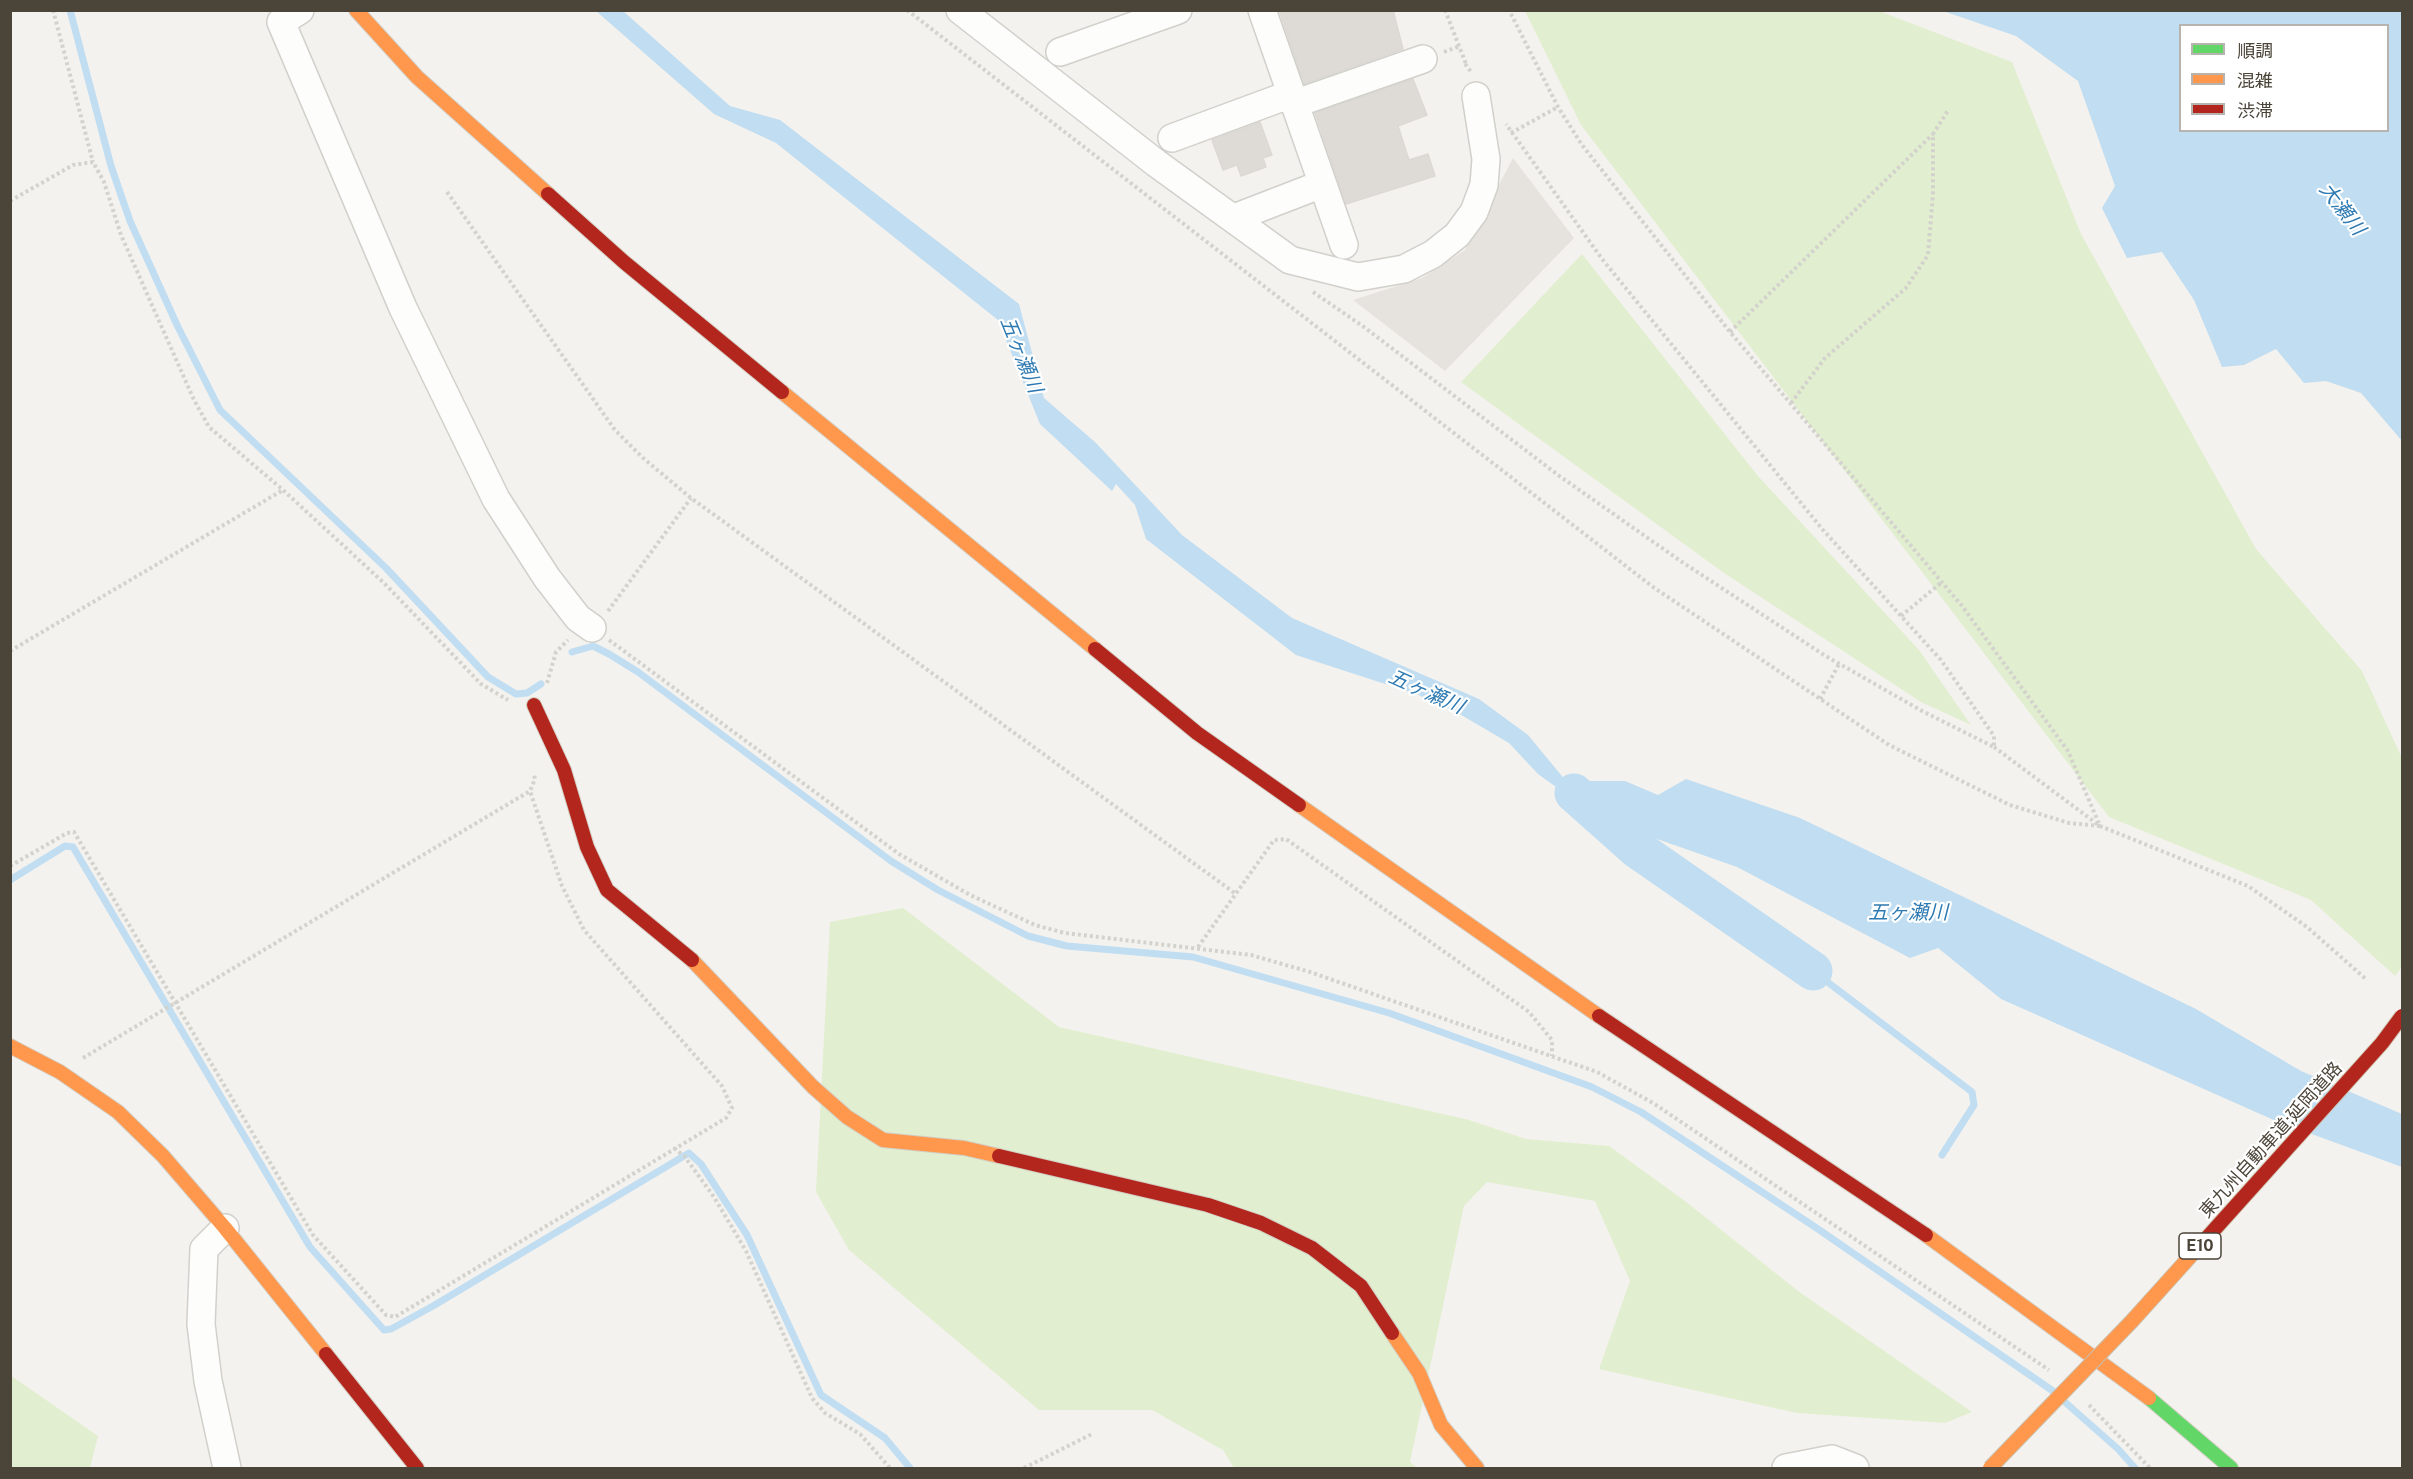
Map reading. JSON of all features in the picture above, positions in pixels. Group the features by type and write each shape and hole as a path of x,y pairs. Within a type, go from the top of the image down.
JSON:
{"main road":[{"path":"356,10 417,77 624,262 1197,733 1634,1040 1961,1258 2155,1403 2231,1468"},
{"path":"534,705 564,770 587,847 607,890 699,966 813,1087 847,1117 883,1140 964,1148 1208,1205 1261,1223 1312,1248 1361,1286 1419,1373 1441,1425 1477,1468"},
{"name":"東九州自動車道;延岡道路","path":"1990,1468 2194,1252 2382,1043 2403,1016"},
{"path":"10,1046 60,1072 118,1112 163,1156 225,1227 417,1468"}],"street":[{"path":"960,10 1156,163 1290,260 1358,277 1404,269 1433,254 1457,236 1474,212 1484,185 1484,148 1477,90"},
{"path":"1060,52 1178,10"},
{"path":"1262,10 1344,245"},
{"path":"285,14 403,308 496,499 546,578 578,618 592,628"},
{"path":"1172,138 1423,59"},
{"path":"1233,218 1322,184"},
{"path":"225,1227 204,1249 201,1324 208,1381 227,1468"},
{"path":"1786,1468 1832,1459 1855,1468"}],"path":[{"path":"53,10 93,162 104,182 122,235 194,400 209,427 283,490 384,583 481,684 514,704"},
{"path":"907,10 1653,587 1889,745 1961,783 2010,805 2068,823 2100,826"},
{"path":"1445,10 1477,90"},
{"path":"1509,10 1557,107 1582,145 1730,332 1942,582 2068,750 2100,826"},
{"path":"1466,64 1477,90"},
{"path":"1484,148 1557,107"},
{"path":"1730,332 1933,134 1949,109"},
{"path":"1506,123 1610,268 1823,530 1941,660 1994,736 1994,747"},
{"path":"1791,403 1825,358 1906,288 1928,255 1933,194 1933,134"},
{"path":"10,201 73,165 93,162"},
{"path":"447,192 615,430 643,458 691,498 1236,894"},
{"path":"1290,260 1314,292 1365,327 1558,474 1682,562 1839,664 1922,711 1994,747 2100,826 2248,886 2307,927 2367,980"},
{"path":"10,651 283,490"},
{"path":"534,705 550,679 556,652 570,639 592,628 606,613 691,498"},
{"path":"1901,616 1942,582"},
{"path":"592,628 899,854 970,895 1035,925 1065,933 1139,944 1198,947 1251,955 1310,972 1597,1072 1653,1103 2052,1372"},
{"path":"1820,699 1839,664"},
{"path":"60,1072 530,791 535,779 532,768"},
{"path":"10,866 67,833 74,832 313,1235 386,1316 394,1317 726,1118 732,1108 722,1086 584,930 562,886 530,791"},
{"path":"1198,947 1275,840 1286,839 1529,1012 1552,1040 1552,1056"},
{"path":"674,1148 685,1157 714,1197 746,1251 812,1398 825,1413 860,1434 890,1468"},
{"path":"2087,1403 2150,1468"},
{"path":"1024,1468 1092,1434"}],"green space":[{"path":"1525,11 1879,11 2012,62 2081,234 2256,549 2362,671 2402,758 2402,967 2395,976 2311,900 2109,817 1581,125"},
{"path":"1582,254 1758,476 1919,650 1971,725 1921,702 1724,573 1461,382"},
{"path":"903,908 1059,1027 1469,1120 1526,1139 1609,1146 1685,1201 1798,1291 1972,1412 1945,1423 1797,1413 1599,1369 1630,1281 1595,1201 1487,1182 1464,1206 1410,1462 1417,1468 1234,1468 1223,1450 1152,1410 1039,1410 849,1250 816,1192 830,922"},
{"path":"10,1375 98,1436 90,1468 11,1468"}],"shaded area":[{"path":"1513,158 1574,238 1445,371 1353,300 1422,278 1465,250"}],"water":[{"name":"五ヶ瀬川","path":"596,11 623,11 730,106 780,120 1019,304 1044,398 1096,443 1182,535 1292,618 1479,699 1528,735 1566,781 1625,781 1658,795 1686,779 1800,818 2196,1009 2301,1071 2402,1114 2402,1167 2276,1121 2001,999 1938,948 1910,958 1737,867 1640,833 1570,797 1538,774 1509,743 1451,709 1441,707 1419,695 1296,655 1146,539 1135,505 1116,484 1112,491 1040,424 998,320 776,143 714,114"},
{"name":"大瀬川","path":"1943,11 2402,11 2402,441 2361,393 2326,381 2304,383 2276,349 2244,365 2222,367 2194,300 2162,252 2127,258 2102,208 2115,186 2078,81 2016,36"}],"building":[{"path":"1279,10 1393,10 1403,49 1304,84"},
{"path":"1413,79 1427,115 1398,126 1409,160 1428,154 1435,176 1346,204 1315,113"},
{"path":"1260,122 1272,155 1263,158 1266,167 1241,176 1237,165 1223,170 1212,140"}],"waterway":[{"path":"70,10 111,166 130,221 177,325 220,410 386,568 488,677 516,694 527,693 541,684"},
{"path":"572,652 593,646 638,672 891,861 938,890 1028,936 1067,946 1193,957 1389,1013 1592,1087 1641,1112 1818,1229 2053,1391"},
{"path":"1574,793 1637,849 1813,971"},
{"path":"10,880 65,846 73,847 310,1247 384,1330 391,1329 433,1306 689,1153 701,1164 747,1235 821,1395 885,1438 910,1468"},
{"path":"1813,971 1972,1092 1974,1105 1942,1155"},
{"path":"2066,1403 2118,1449 2135,1468"}],"traffic: fast":[{"path":"2149,1398 2231,1468"}],"traffic: slow":[{"path":"356,10 417,77 548,194"},
{"path":"782,392 1095,649"},
{"path":"1299,805 1599,1016"},
{"path":"692,960 813,1087 847,1117 883,1140 964,1148 999,1156"},
{"path":"10,1046 60,1072 118,1112 163,1156 225,1228 326,1354"},
{"path":"1926,1235 2149,1398"},
{"path":"1990,1468 2132,1321 2196,1250"},
{"path":"1392,1333 1419,1373 1441,1425 1477,1468"}],"traffic: jam":[{"path":"548,194 624,262 782,392"},
{"path":"1095,649 1197,733 1299,805"},
{"path":"534,705 564,770 587,847 607,890 692,960"},
{"path":"1599,1016 1926,1235"},
{"path":"2196,1250 2382,1043 2402,1016"},
{"path":"999,1156 1208,1205 1261,1223 1312,1248 1361,1286 1392,1333"},
{"path":"326,1354 417,1468"}]}
